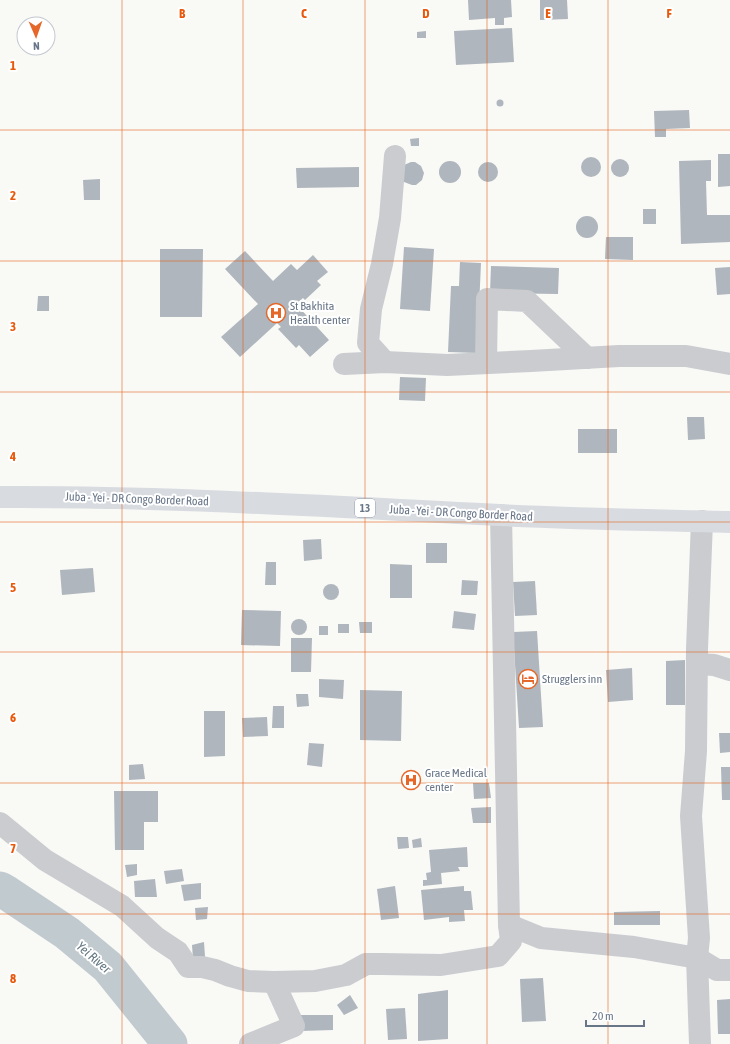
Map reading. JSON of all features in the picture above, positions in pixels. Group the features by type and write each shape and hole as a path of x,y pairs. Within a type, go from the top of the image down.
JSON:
{"main road":[{"name":"Juba - Yei - DR Congo Border Road","path":"0,497 154,498 502,515 730,522"}],"street":[{"path":"385,362 368,343 371,308 382,264 390,218 395,156"},
{"path":"486,363 487,299 527,301 587,358"},
{"path":"344,364 385,362 447,365 619,356 686,356 730,364"},
{"path":"0,823 45,860 122,906 157,938 178,952 188,967 202,967 215,970 248,981 315,981 346,975 366,964 441,965 498,956 511,941 509,924 502,515"},
{"path":"700,1044 697,958 699,938 691,816 696,752 697,664 702,521"},
{"path":"697,664 714,665 730,670"},
{"path":"509,924 541,938 634,947 697,958 717,970 730,970"},
{"path":"250,1044 294,1026 274,982"}],"building":[{"path":"468,0 511,0 512,17 504,18 504,25 495,25 495,18 469,20"},
{"path":"540,0 567,0 568,19 540,20"},
{"path":"512,28 514,62 456,65 454,31"},
{"path":"426,31 426,38 417,38 417,32"},
{"path":"500,99 503,100 503,106 500,107 497,106 496,103 497,100"},
{"path":"689,110 690,128 666,129 666,137 655,137 654,111"},
{"path":"419,138 419,146 411,146 410,139"},
{"path":"718,154 730,154 730,186 718,187"},
{"path":"591,157 598,160 601,167 598,174 591,177 584,174 581,167 584,160"},
{"path":"620,159 626,162 629,168 626,174 620,177 614,174 611,168 614,162"},
{"path":"711,160 711,181 706,181 707,215 730,215 730,242 681,244 679,161"},
{"path":"450,161 458,164 461,172 458,180 450,183 442,180 439,172 442,164"},
{"path":"415,162 421,166 424,173 422,180 416,185 404,182 402,179 404,165"},
{"path":"484,162 492,162 498,168 498,176 492,182 484,182 478,176 478,168"},
{"path":"359,167 359,187 297,188 296,168"},
{"path":"100,179 100,200 84,200 83,180"},
{"path":"643,209 656,209 656,224 643,224"},
{"path":"587,216 595,219 598,227 595,235 587,238 579,235 576,227 579,219"},
{"path":"606,237 633,237 633,260 605,259"},
{"path":"404,247 434,249 430,311 400,309"},
{"path":"160,249 203,249 202,317 160,317"},
{"name":"St Bakhita Health center","path":"245,251 273,281 291,264 297,270 313,255 328,272 317,281 321,285 305,300 303,298 296,304 329,340 310,357 299,345 296,348 278,329 281,327 277,323 240,357 221,337 258,304 225,269"},
{"path":"460,262 481,263 477,353 448,352 451,286 459,286"},
{"path":"491,266 559,268 558,294 490,293"},
{"path":"730,267 730,294 717,295 715,268"},
{"path":"38,296 49,296 49,311 37,311"},
{"path":"400,377 426,378 425,401 399,400"},
{"path":"687,417 704,417 705,439 688,440"},
{"path":"578,429 617,429 617,453 578,453"},
{"path":"321,539 322,559 304,561 303,540"},
{"path":"426,543 447,543 447,563 426,563"},
{"path":"266,562 276,562 276,585 265,585"},
{"path":"390,564 412,565 412,598 390,598"},
{"path":"93,568 95,592 62,595 60,570"},
{"path":"462,580 478,581 477,595 461,595"},
{"path":"535,581 537,615 515,616 513,582"},
{"path":"331,584 338,589 339,592 334,599 331,600 324,595 323,592 328,585"},
{"path":"242,610 281,611 280,646 241,645"},
{"path":"454,611 476,614 474,630 452,628"},
{"path":"299,619 305,621 307,627 305,633 299,635 293,633 291,627 293,621"},
{"path":"359,622 372,622 372,633 360,633"},
{"path":"338,624 349,624 349,633 338,633"},
{"path":"319,626 328,626 328,635 319,635"},
{"name":"Strugglers inn","path":"537,631 543,727 519,728 513,632"},
{"path":"291,638 312,638 311,672 291,672"},
{"path":"685,660 685,705 666,705 666,661"},
{"path":"632,668 633,700 608,702 606,670"},
{"path":"319,679 344,680 343,699 319,697"},
{"path":"360,690 402,691 401,741 360,740"},
{"path":"296,694 308,694 309,706 297,707"},
{"path":"273,706 284,706 284,728 272,728"},
{"path":"204,711 225,711 225,756 204,757"},
{"path":"267,717 268,736 243,737 242,718"},
{"path":"719,733 730,733 730,752 720,753"},
{"path":"309,743 324,744 322,767 307,765"},
{"path":"143,764 145,779 129,780 129,765"},
{"path":"721,767 730,767 730,800 722,800"},
{"path":"473,783 489,783 491,798 474,799"},
{"path":"114,791 158,791 158,822 144,822 144,850 115,850"},
{"path":"491,807 491,823 473,823 471,808"},
{"path":"397,837 408,837 409,848 398,849"},
{"path":"421,838 422,847 413,848 412,840"},
{"path":"467,847 468,867 458,867 460,871 441,873 442,884 423,886 423,880 427,880 426,873 431,872 429,850"},
{"path":"137,864 137,875 127,877 125,865"},
{"path":"182,869 184,881 166,884 164,871"},
{"path":"155,879 157,897 135,897 134,881"},
{"path":"201,883 201,899 184,901 181,885"},
{"path":"395,886 399,918 381,920 377,889"},
{"path":"464,886 464,891 471,891 473,910 464,910 465,921 449,922 449,917 424,920 421,890"},
{"path":"208,907 207,919 196,920 195,908"},
{"path":"660,911 660,925 614,925 614,912"},
{"path":"204,942 205,957 193,959 192,945"},
{"path":"543,978 546,1021 522,1022 520,979"},
{"path":"448,990 448,1039 418,1041 418,994"},
{"path":"350,995 358,1008 344,1015 337,1005"},
{"path":"730,999 730,1034 718,1034 717,1000"},
{"path":"405,1008 407,1039 388,1040 386,1009"},
{"path":"301,1015 333,1015 333,1030 301,1031"}],"waterway":[{"name":"Yei River","path":"0,889 67,933 108,967 170,1044"}],"place":[{"name":"St Bakhita Health center","path":"276,313"},
{"name":"Strugglers inn","path":"528,679"},
{"name":"Grace Medical center","path":"411,780"}]}
